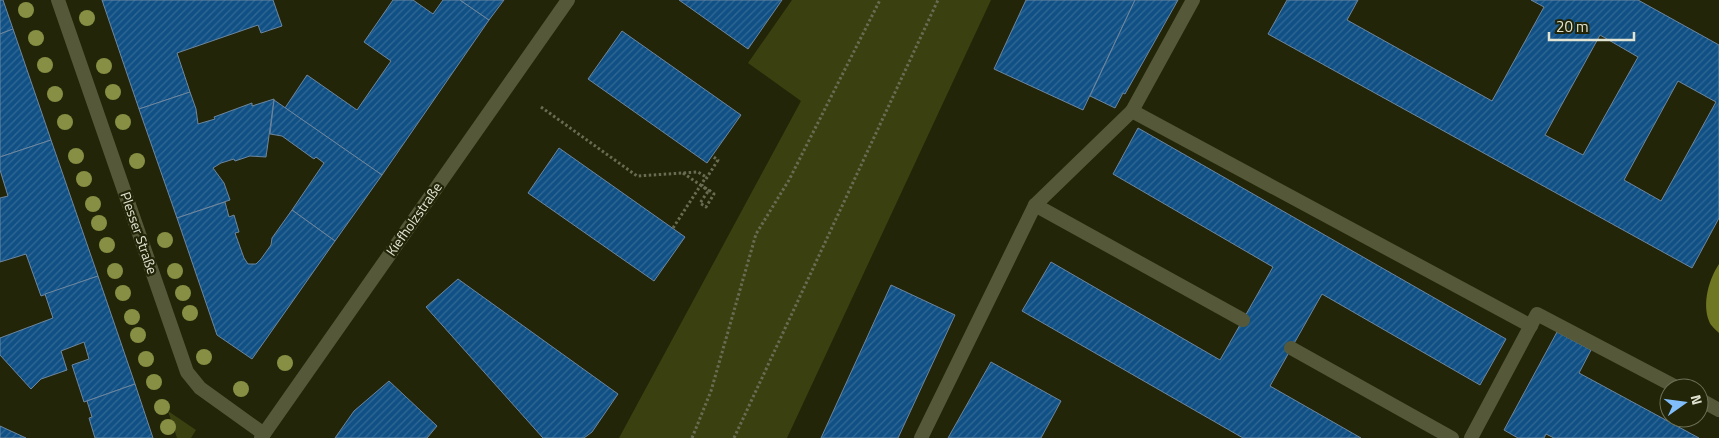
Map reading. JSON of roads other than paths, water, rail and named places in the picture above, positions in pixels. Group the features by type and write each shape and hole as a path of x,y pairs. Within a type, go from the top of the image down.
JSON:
{"street":[{"name":"Plesser Straße","path":"58,0 187,372 200,388 262,436"},
{"name":"Kiefholzstraße","path":"262,436 568,0"},
{"path":"921,438 1035,206 1132,111 1193,0"},
{"path":"1132,111 1531,326"},
{"path":"1035,206 1243,320"},
{"path":"1471,438 1537,314 1659,378"},
{"path":"1291,348 1452,438"}]}
